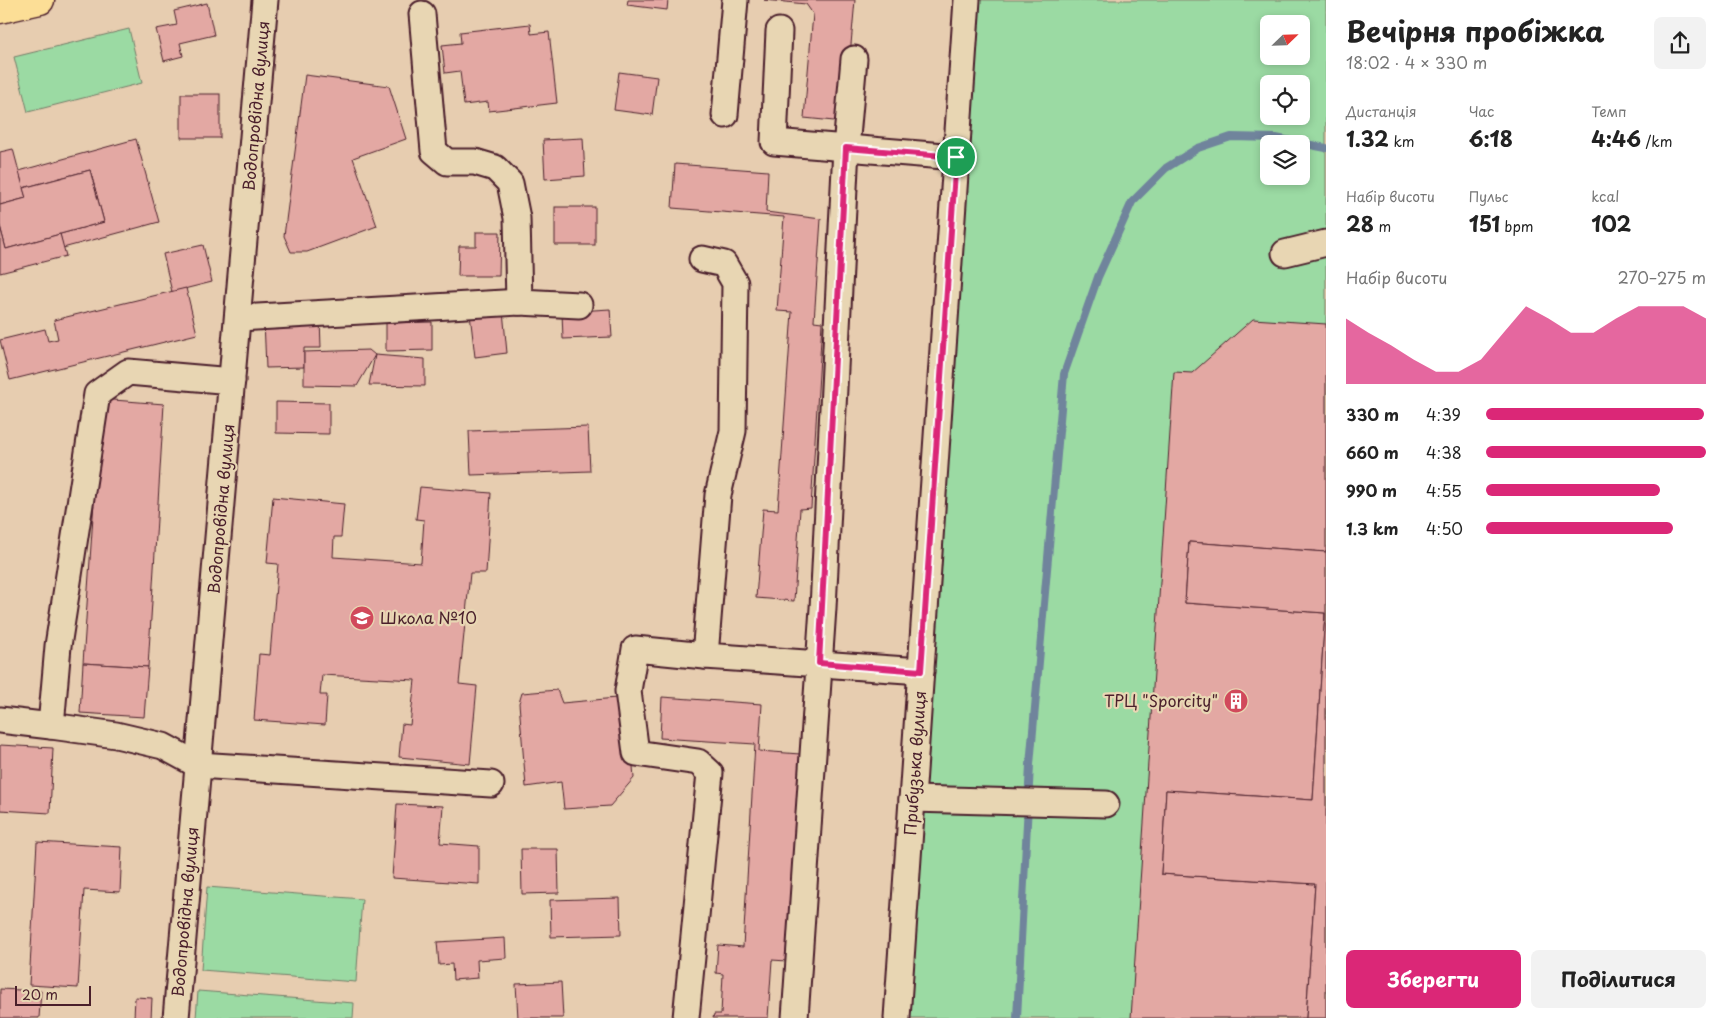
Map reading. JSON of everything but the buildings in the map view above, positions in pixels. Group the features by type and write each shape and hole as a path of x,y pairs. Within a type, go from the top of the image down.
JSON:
{"main road":[{"path":"0,9 40,0"}],"street":[{"name":"Водопровідна вулиця","path":"176,1018 265,0"},
{"path":"725,115 735,0"},
{"name":"Прибузька вулиця","path":"897,1018 967,0"},
{"path":"422,14 434,151 447,162 475,162 495,168 510,183 517,218 519,302"},
{"path":"779,31 774,142 956,157"},
{"path":"795,1018 819,663 846,148 854,59"},
{"path":"1286,253 1326,243"},
{"path":"702,259 724,264 735,283 733,431 718,495 705,656"},
{"path":"238,318 519,302 579,305"},
{"path":"51,726 58,646 97,394 128,372 232,381"},
{"path":"686,1018 710,773 698,762 636,753 628,691 635,649 705,656 921,671"},
{"path":"0,720 116,735 162,746 198,765 491,784"},
{"path":"912,799 1106,804"}],"green space":[{"path":"979,0 1326,0 1326,1018 909,1018"},
{"path":"129,29 142,83 28,112 14,57"},
{"path":"207,887 362,899 356,982 201,970"},
{"path":"198,991 354,1003 353,1018 196,1018"}],"waterway":[{"path":"1017,1018 1030,765 1064,374 1098,277 1132,202 1166,168 1198,148 1231,137 1276,138 1326,148"}],"place":[{"name":"Школа №10","path":"362,618"},
{"name":"ТРЦ \"Sporcity\"","path":"1236,701"}],"route":[{"path":"846,148 956,157 921,671 819,663 824,608 846,148"}]}
